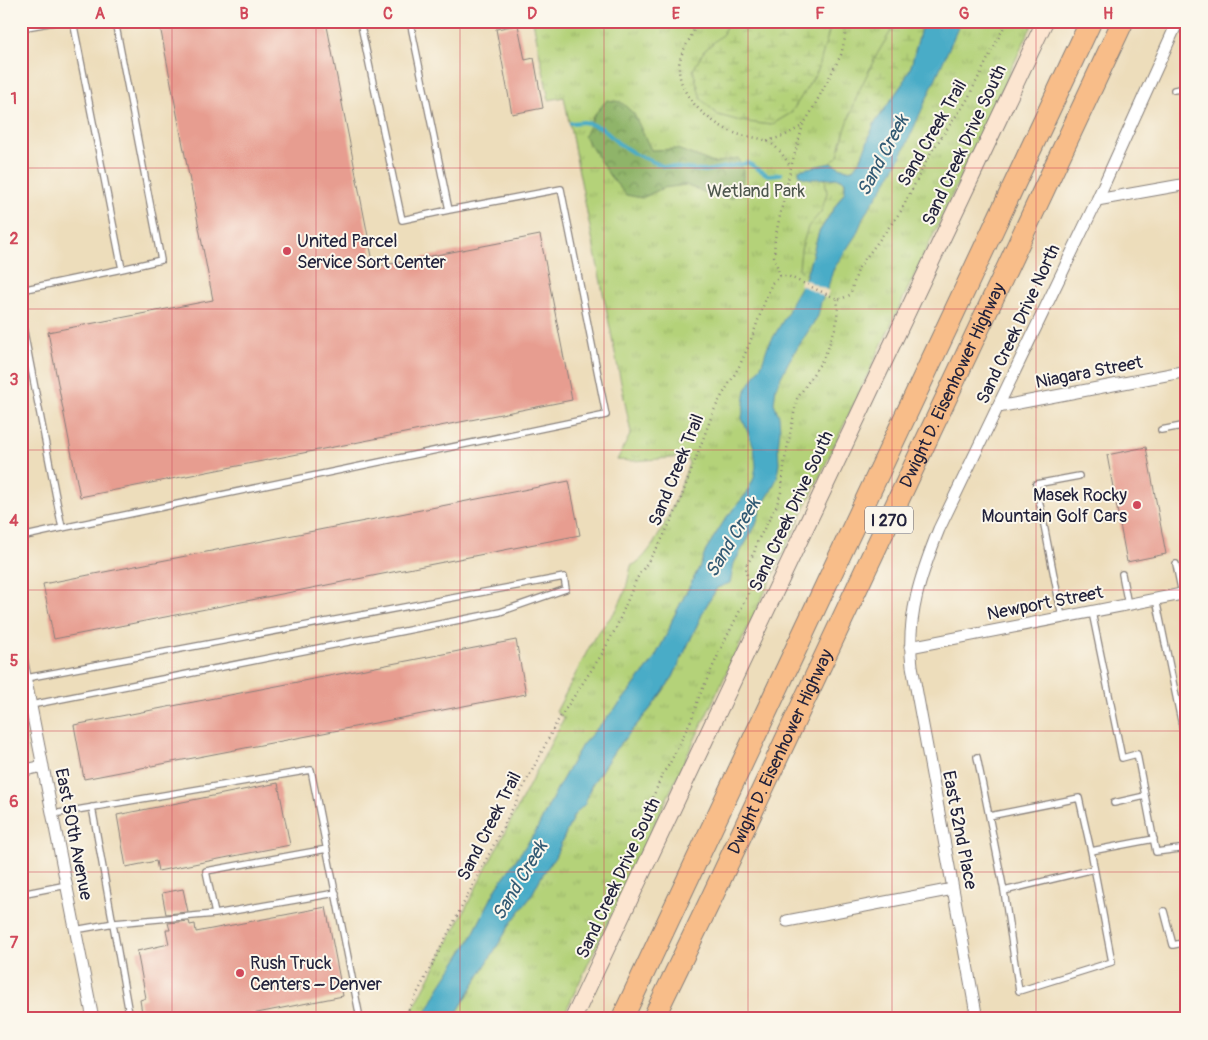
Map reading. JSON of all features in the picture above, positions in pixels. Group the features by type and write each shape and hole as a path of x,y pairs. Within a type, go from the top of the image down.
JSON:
{"highway":[{"name":"Dwight D. Eisenhower Highway","path":"622,1019 1091,21"},
{"name":"Dwight D. Eisenhower Highway","path":"653,1019 1123,21"}],"main road":[{"name":"Sand Creek Drive South","path":"573,1019 1045,21"}],"street":[{"name":"Sand Creek Drive North","path":"910,647 912,612 923,571 939,529 1097,200 1178,21"},
{"path":"1097,200 1187,184"},
{"name":"Niagara Street","path":"998,407 1187,371"},
{"name":"Newport Street","path":"910,647 1184,594"},
{"name":"East 52nd Place","path":"910,647 977,1019"},
{"name":"East 50th Avenue","path":"21,656 93,1019"},
{"path":"21,771 43,766"},
{"path":"787,921 954,889"}],"lane":[{"path":"21,28 60,21"},
{"path":"73,21 122,269"},
{"path":"21,290 161,260 115,21"},
{"path":"21,537 606,415 561,188 402,220 360,21"},
{"path":"410,21 449,210"},
{"path":"1174,90 1187,88"},
{"path":"21,316 62,528"},
{"path":"1161,430 1187,426"},
{"path":"1062,617 1036,484 1079,476"},
{"path":"1176,564 1184,594"},
{"path":"1122,574 1128,605"},
{"path":"26,678 564,577 566,589 500,612 31,705"},
{"path":"1156,599 1187,750"},
{"path":"1092,612 1122,758 1137,754 1156,852 1187,848"},
{"path":"977,757 1004,891 1019,991 1112,962 1079,798 989,816"},
{"path":"53,814 311,770 360,1018"},
{"path":"1114,803 1145,796"},
{"path":"92,807 130,1019"},
{"path":"1091,851 1154,839"},
{"path":"215,914 206,872 327,849"},
{"path":"1004,891 1094,869"},
{"path":"21,894 67,885"},
{"path":"75,930 114,922 215,914 336,893"},
{"path":"1164,911 1173,945 1187,942"}],"path":[{"path":"696,21 695,28 680,57 679,75 687,94 714,122 724,128 740,135 767,141 781,153 791,167"},
{"path":"649,807 663,773 669,765 692,718 699,697 724,642 748,595 747,564 776,507 781,492 784,460 798,398 823,359 836,326 837,299 798,280 788,276 780,276 774,256 775,238 802,126 841,55 846,21"},
{"name":"Sand Creek Trail","path":"837,299 850,295 859,267 898,216 931,152 966,102 1007,21"},
{"path":"767,141 784,136 802,126"},
{"path":"722,132 724,128"},
{"name":"Sand Creek Trail","path":"404,1019 557,722 602,654 616,628 636,580 660,543 673,516 718,401 739,367 772,283 780,276"}],"green space":[{"name":"Wetland Park","path":"533,21 1034,21 562,1019 453,1019 513,920 530,898 541,877 555,857 574,815 585,804 591,786 615,750 651,708 673,677 705,608 717,588 730,582 734,563 756,525 761,508 767,497 748,489 747,493 726,518 707,548 653,661 622,701 582,745 536,831 497,887 469,942 423,1019 408,1019 564,718 556,712 594,638 617,609 626,589 631,566 650,549 658,535 674,504 689,463 683,457 633,461 617,460 631,433 564,97 549,100"},
{"path":"728,21 832,21 818,70 791,113 771,125 740,121 718,115 701,99 693,70 704,51 723,34"},
{"path":"897,21 923,21 913,61 903,83 880,118 861,158 853,169 846,170 831,163 838,156 858,93 876,56"},
{"path":"607,100 621,102 634,114 651,150 677,149 714,163 738,158 743,170 743,179 736,193 732,198 709,194 686,185 663,188 642,198 626,195 610,176 584,136 594,115"},
{"path":"839,178 845,181 845,191 819,232 806,276 799,268 801,250 808,227 821,212 827,193 825,179"}],"water":[{"name":"Sand Creek","path":"923,21 961,21 904,150 887,181 865,214 856,235 833,270 818,316 789,361 776,387 774,403 779,416 780,430 777,478 761,508 756,525 734,563 730,583 717,588 705,608 673,677 651,708 615,750 591,786 585,804 574,815 555,857 541,877 530,898 513,920 453,1019 423,1019 440,986 469,942 497,887 536,831 582,745 622,701 653,661 707,548 726,518 747,493 754,478 756,466 754,447 742,418 746,390 762,364 767,348 806,276 819,232 845,191 845,181 839,178 811,179 799,176 799,170 831,163 846,170 853,169 861,159 874,124 903,83 911,66"}],"pier":[{"path":"802,278 829,291 826,298 799,284"}],"building":[{"name":"United Parcel Service Sort Center","path":"159,21 326,21 374,267 540,235 572,400 80,497 48,332 213,300"},
{"path":"518,25 525,60 534,58 543,108 512,114 496,29"},
{"name":"Masek Rocky Mountain Golf Cars","path":"1146,447 1166,554 1127,562 1107,455"},
{"path":"569,481 580,535 54,639 43,584"},
{"path":"516,640 526,694 84,779 74,725"},
{"path":"278,783 290,845 158,871 156,861 126,867 117,815"},
{"path":"183,889 188,912 166,914 162,893"},
{"name":"Rush Truck Centers – Denver","path":"326,907 343,996 227,1019 143,1019 140,1000 146,998 137,951 169,944 166,930 170,930 168,923 189,921 190,925 195,924 196,932"}],"waterway":[{"path":"571,123 584,122 602,128 618,143 635,154 663,166 705,171 748,163 768,175 781,174"}],"place":[{"name":"United Parcel Service Sort Center","path":"287,251"},
{"name":"Masek Rocky Mountain Golf Cars","path":"1137,505"},
{"name":"Rush Truck Centers – Denver","path":"240,973"}]}
